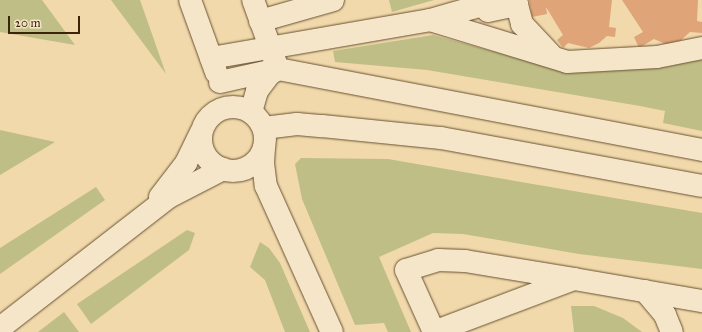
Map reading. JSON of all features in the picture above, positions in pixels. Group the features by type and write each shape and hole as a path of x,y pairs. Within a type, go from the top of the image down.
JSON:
{"street":[{"path":"190,0 226,96 255,124 263,171 273,200 332,332"},
{"path":"253,0 278,68"},
{"path":"260,21 333,0"},
{"path":"211,58 270,49 430,20 486,4 488,11 517,5 524,23 553,58"},
{"path":"430,20 567,62 657,57 702,48"},
{"path":"452,27 524,23"},
{"path":"491,38 524,23"},
{"path":"220,82 278,68 702,150"},
{"path":"0,328 143,218 186,187 228,170 253,164 257,91 270,74 278,68"},
{"path":"143,218 177,177 218,101 220,82"},
{"path":"273,200 255,182 208,160 203,152 206,123 220,108 255,124 310,125 441,138 702,186"},
{"path":"574,279 434,332 406,270 438,260 465,261 574,279 645,292 702,301"},
{"path":"645,292 666,315 672,332"}],"shaded area":[{"path":"0,0 42,0 75,45 0,32"},
{"path":"111,0 140,0 166,74"},
{"path":"389,0 434,0 392,12"},
{"path":"433,35 568,72 666,67 702,58 702,131 663,123 665,111 640,106 427,70 335,62 333,51"},
{"path":"0,130 55,142 0,175"},
{"path":"301,158 388,159 702,213 702,269 579,254 463,234 433,233 379,257 411,332 388,332 384,323 355,325 302,199 295,164"},
{"path":"96,187 105,200 0,274 0,248"},
{"path":"187,230 195,233 189,250 91,324 77,304"},
{"path":"260,242 269,248 280,263 310,332 285,332 265,280 250,267"},
{"path":"571,306 594,306 623,318 642,332 574,332"},
{"path":"64,312 79,332 38,332"}],"building":[{"path":"529,0 612,0 609,27 616,28 615,37 607,36 599,43 589,48 568,43 563,48 557,40 563,35 546,7 547,14 532,17"},
{"path":"622,0 698,0 697,21 702,22 702,33 690,32 679,42 668,45 654,39 639,48 634,37 643,32"}]}
